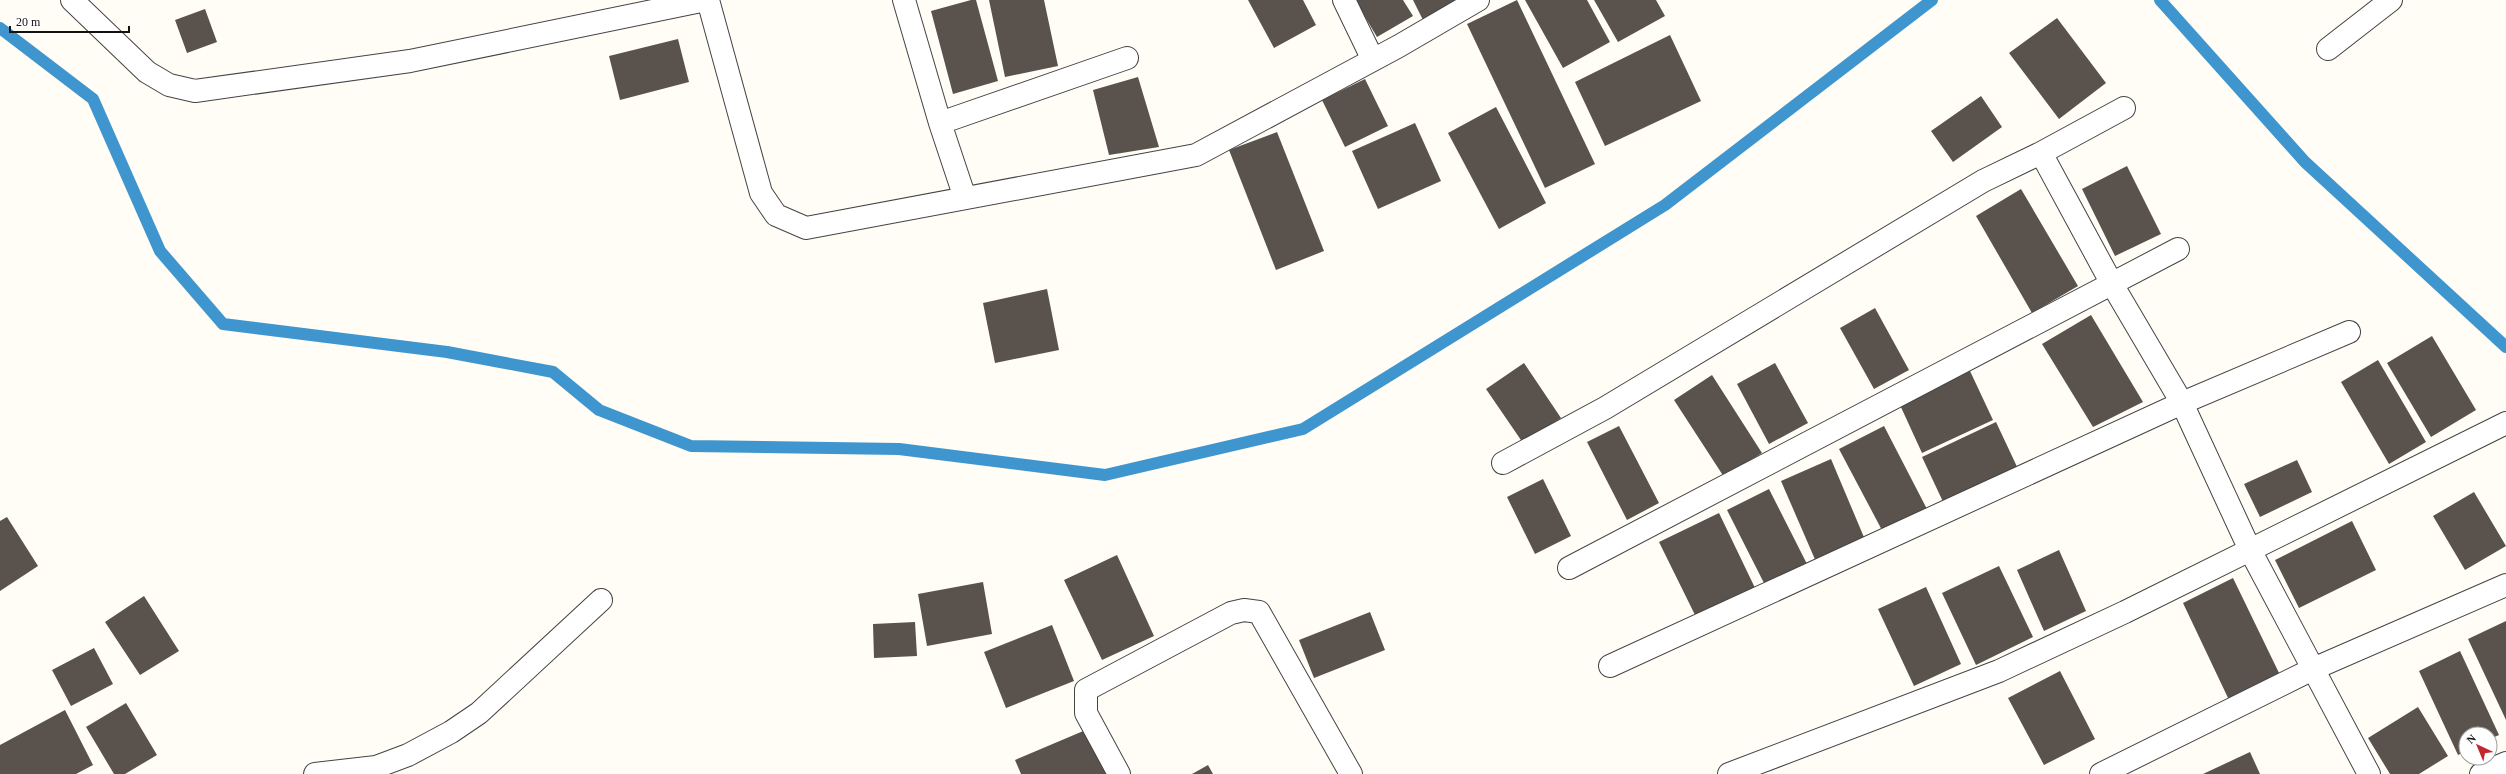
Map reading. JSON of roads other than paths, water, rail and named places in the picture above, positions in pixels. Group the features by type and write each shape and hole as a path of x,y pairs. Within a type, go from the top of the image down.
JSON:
{"street":[{"path":"72,0 148,72 169,85 195,91 410,61 707,0 761,193 776,215 806,228 1196,155 1373,60 1478,0"},
{"path":"904,0 940,123 965,198"},
{"path":"1344,0 1373,60"},
{"path":"2328,49 2391,0"},
{"path":"940,123 1127,58"},
{"path":"1503,463 1625,396 1983,182 2041,153 2124,108"},
{"path":"2041,153 2112,284 2182,403 2250,550 2369,774"},
{"path":"1569,568 2178,249"},
{"path":"1610,666 2182,403 2348,332"},
{"path":"1729,774 1999,671 2250,550 2506,423"},
{"path":"2101,774 2313,669 2506,586"},
{"path":"315,774 376,767 408,756 451,732 480,713 601,600"},
{"path":"1119,774 1086,713 1086,690 1224,617 1244,610 1260,612 1351,774"},
{"path":"2481,774 2506,764"}],"waterway":[{"path":"0,28 93,99 160,251 223,324 447,352 553,372 599,410 691,446 899,449 1105,475 1303,429 1665,205 1932,0"},
{"path":"2160,0 2305,162 2506,347"}]}
